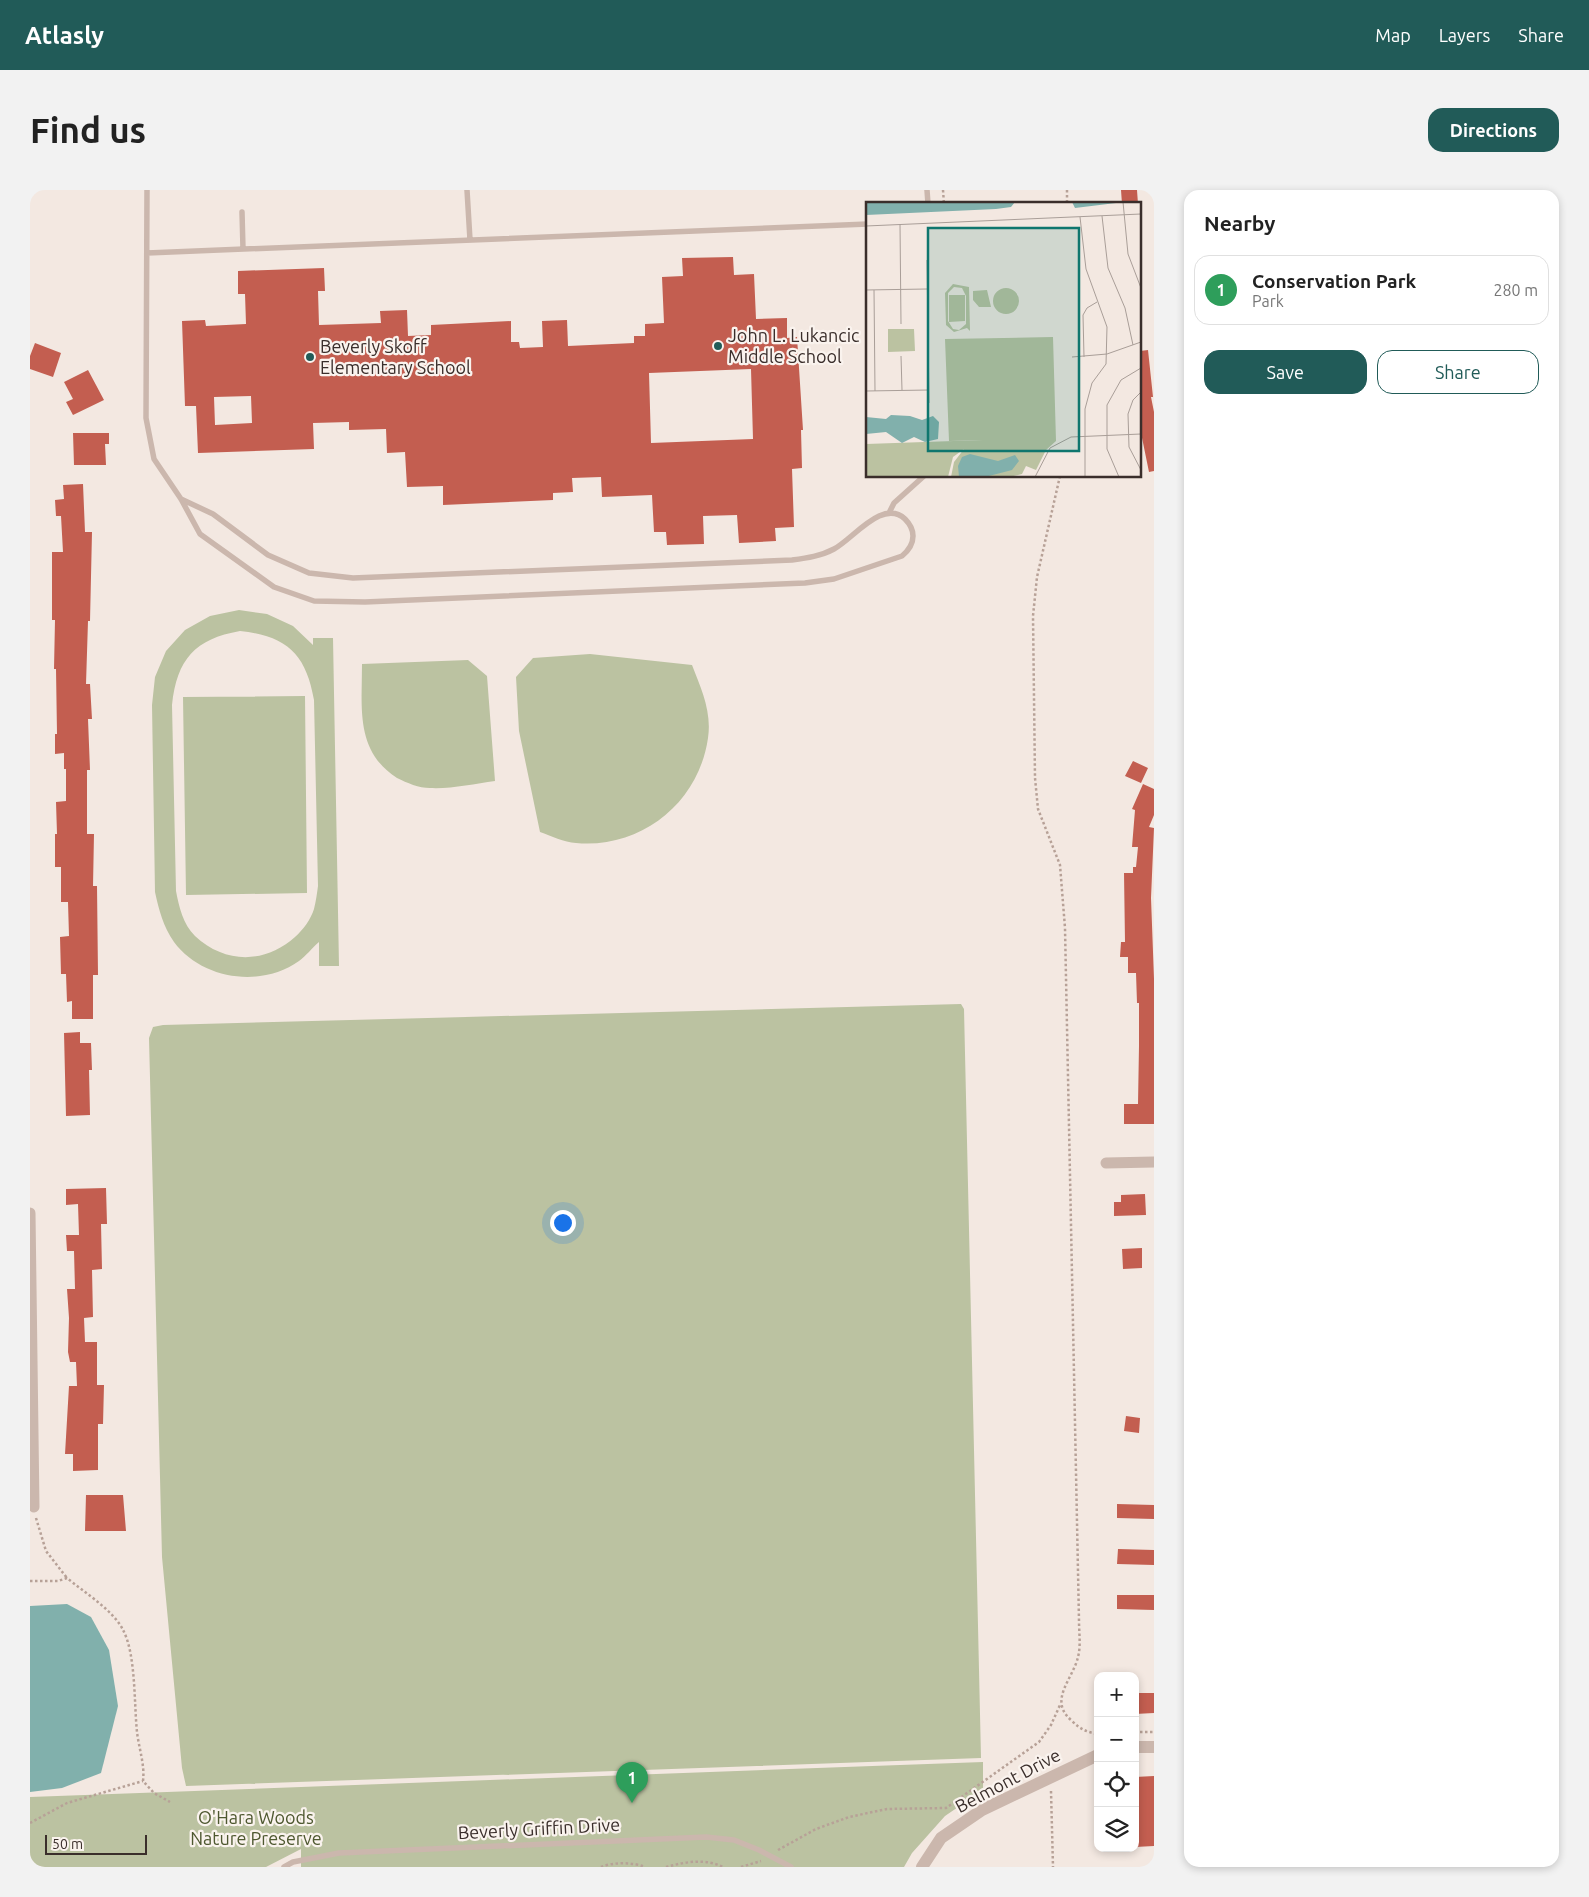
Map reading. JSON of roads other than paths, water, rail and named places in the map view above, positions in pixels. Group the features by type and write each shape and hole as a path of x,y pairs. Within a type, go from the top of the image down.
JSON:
{"street":[{"path":"1106,1163 1154,1162"},
{"path":"30,1213 34,1507"},
{"path":"1139,1747 1154,1746"},
{"name":"Belmont Drive","path":"922,1867 941,1838 982,1810 1094,1757"}],"lane":[{"path":"147,190 146,418 154,459 181,499 200,534 274,587 314,600 357,602 805,583 834,579 902,556 907,551 913,537 909,523 898,514 888,513 879,515 834,549 814,557 792,560 353,578 309,573 268,556 213,514 181,499"},
{"path":"468,191 470,240"},
{"path":"242,212 244,249"},
{"path":"146,253 866,224"},
{"path":"888,513 894,503 922,478"},
{"name":"Beverly Griffin Drive","path":"284,1867 293,1862 339,1853 706,1837 734,1840 791,1867"}],"water":[{"path":"67,1604 91,1617 109,1650 118,1706 101,1773 62,1788 30,1792 30,1606"}],"place":[{"name":"John L. Lukancic Middle School","path":"718,346"},
{"name":"Beverly Skoff Elementary School","path":"310,357"},
{"name":"Conservation Park","path":"632,1803"}],"park label":[{"name":"O'Hara Woods Nature Preserve","path":"256,1828"}]}
